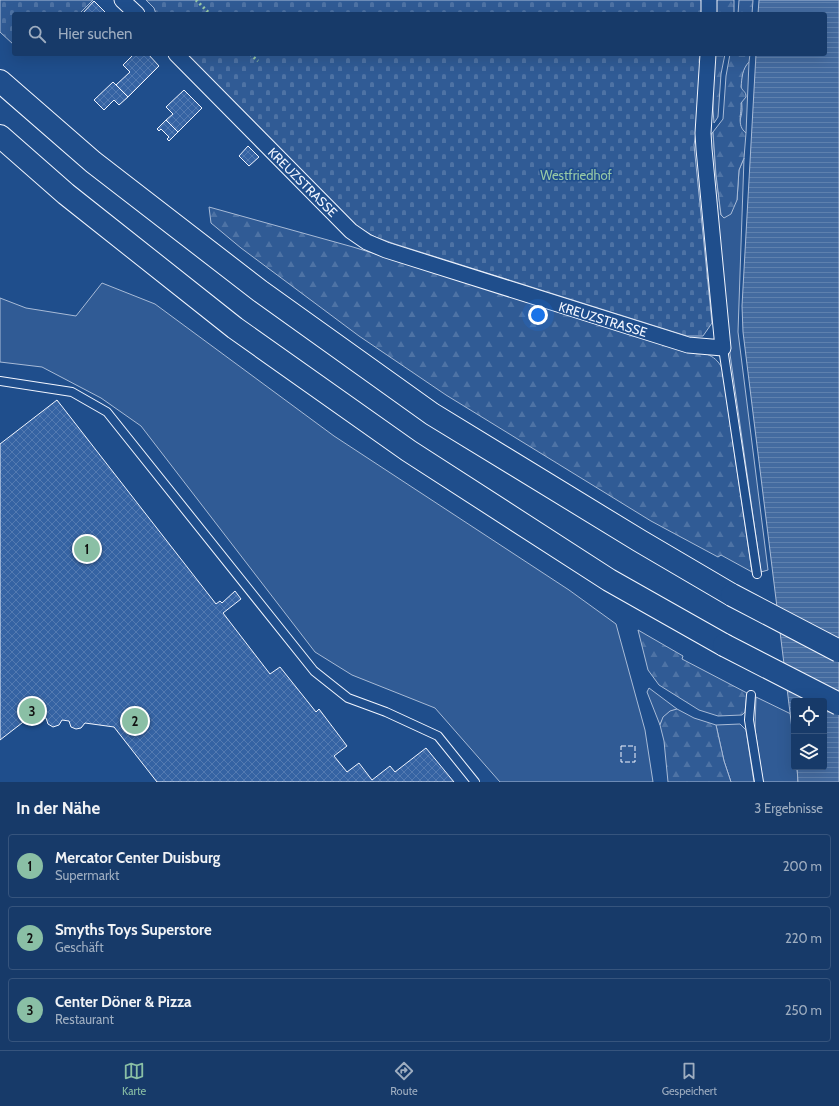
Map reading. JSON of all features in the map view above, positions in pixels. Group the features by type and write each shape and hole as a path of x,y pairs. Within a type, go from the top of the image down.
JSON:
{"highway":[{"path":"0,81 93,162 260,291 432,414 640,541 732,595 839,651"},
{"path":"0,136 66,194 235,328 410,451 609,580 724,645 839,704"}],"street":[{"path":"122,0 135,12"},
{"path":"709,0 709,12"},
{"name":"KREUZSTRASSE","path":"178,56 351,230 367,242 386,250 688,345 723,348"},
{"path":"708,56 703,133 723,348"}],"lane":[{"path":"723,348 757,574"},
{"path":"0,381 72,392 107,412 314,671 348,698 386,712 438,736 475,782"},
{"path":"751,695 749,720 759,782"}],"green space":[{"path":"0,0 93,0 81,12 12,12 12,43 0,32"},
{"path":"146,0 704,0 704,12 155,12 154,8"},
{"path":"715,0 734,0 734,12 714,12"},
{"path":"739,0 753,0 752,12 738,12"},
{"name":"Westfriedhof","path":"186,56 702,56 701,101 694,145 712,323 703,336 687,336 395,244 375,237 354,225"},
{"path":"713,56 725,56 721,74 718,117 714,123"},
{"path":"730,56 750,56 749,62 743,74 741,87 746,94 746,97 741,103 740,119 741,126 746,133 744,158 739,170 737,200 731,214 724,218 721,215 713,132 723,119 726,76"},
{"path":"749,62 746,133 740,127 742,110 741,84 743,72"},
{"path":"713,132 721,215 737,200 739,170 744,158 738,332 768,570 761,572 726,326 709,137"},
{"path":"209,207 353,247 688,350 708,354 719,363 722,368 752,572 721,555 718,557 651,521 446,395 359,336 241,248 211,223"},
{"path":"102,283 155,304 334,436 569,590 616,624 645,730 653,782 500,782 435,708 352,675 315,652 141,426 101,398 42,367 0,362 0,298 26,308 76,316"},
{"path":"638,630 683,656 682,659 747,693 745,712 742,715 718,716 699,710 659,685 648,670"},
{"path":"649,688 677,709 666,715 660,725 647,692"},
{"path":"756,697 791,714 791,770 797,770 798,782 763,782 755,729"},
{"path":"677,709 694,718 716,725 724,761 731,782 668,782 664,741 660,725 663,717 670,711"},
{"path":"740,724 746,730 754,782 731,782 724,761 716,725"}],"shaded area":[{"path":"759,0 839,0 839,782 798,782 797,770 827,770 827,698 791,698 791,721 743,332 742,306 756,56 827,56 827,12 758,12"}],"building":[{"path":"94,1 105,12 84,12"},
{"path":"132,56 150,56 159,66 128,97 116,85 130,72 123,65"},
{"path":"113,82 128,97 119,105 114,100 104,110 94,100"},
{"path":"184,90 202,108 178,132 166,120 173,114 166,107"},
{"path":"166,120 178,132 169,141 167,139 169,137 161,129 159,131 157,129"},
{"path":"248,146 259,157 249,166 239,156"},
{"path":"57,400 216,604 220,601 222,603 235,591 241,599 223,613 270,674 280,667 316,712 319,709 347,746 334,756 347,772 359,763 372,780 390,766 395,772 426,748 454,782 157,782 114,727 85,723 81,728 76,729 71,727 69,721 62,720 59,725 53,727 48,724 46,718 31,716 0,740 0,444"}],"hedge":[{"path":"196,0 208,12"},
{"path":"252,56 258,61"}],"fence":[{"path":"621,746 635,746 635,762 621,762 621,746"}],"place":[{"name":"Mercator Center Duisburg","path":"87,549"},
{"name":"Center Döner & Pizza","path":"32,711"},
{"name":"Smyths Toys Superstore","path":"135,721"}]}
